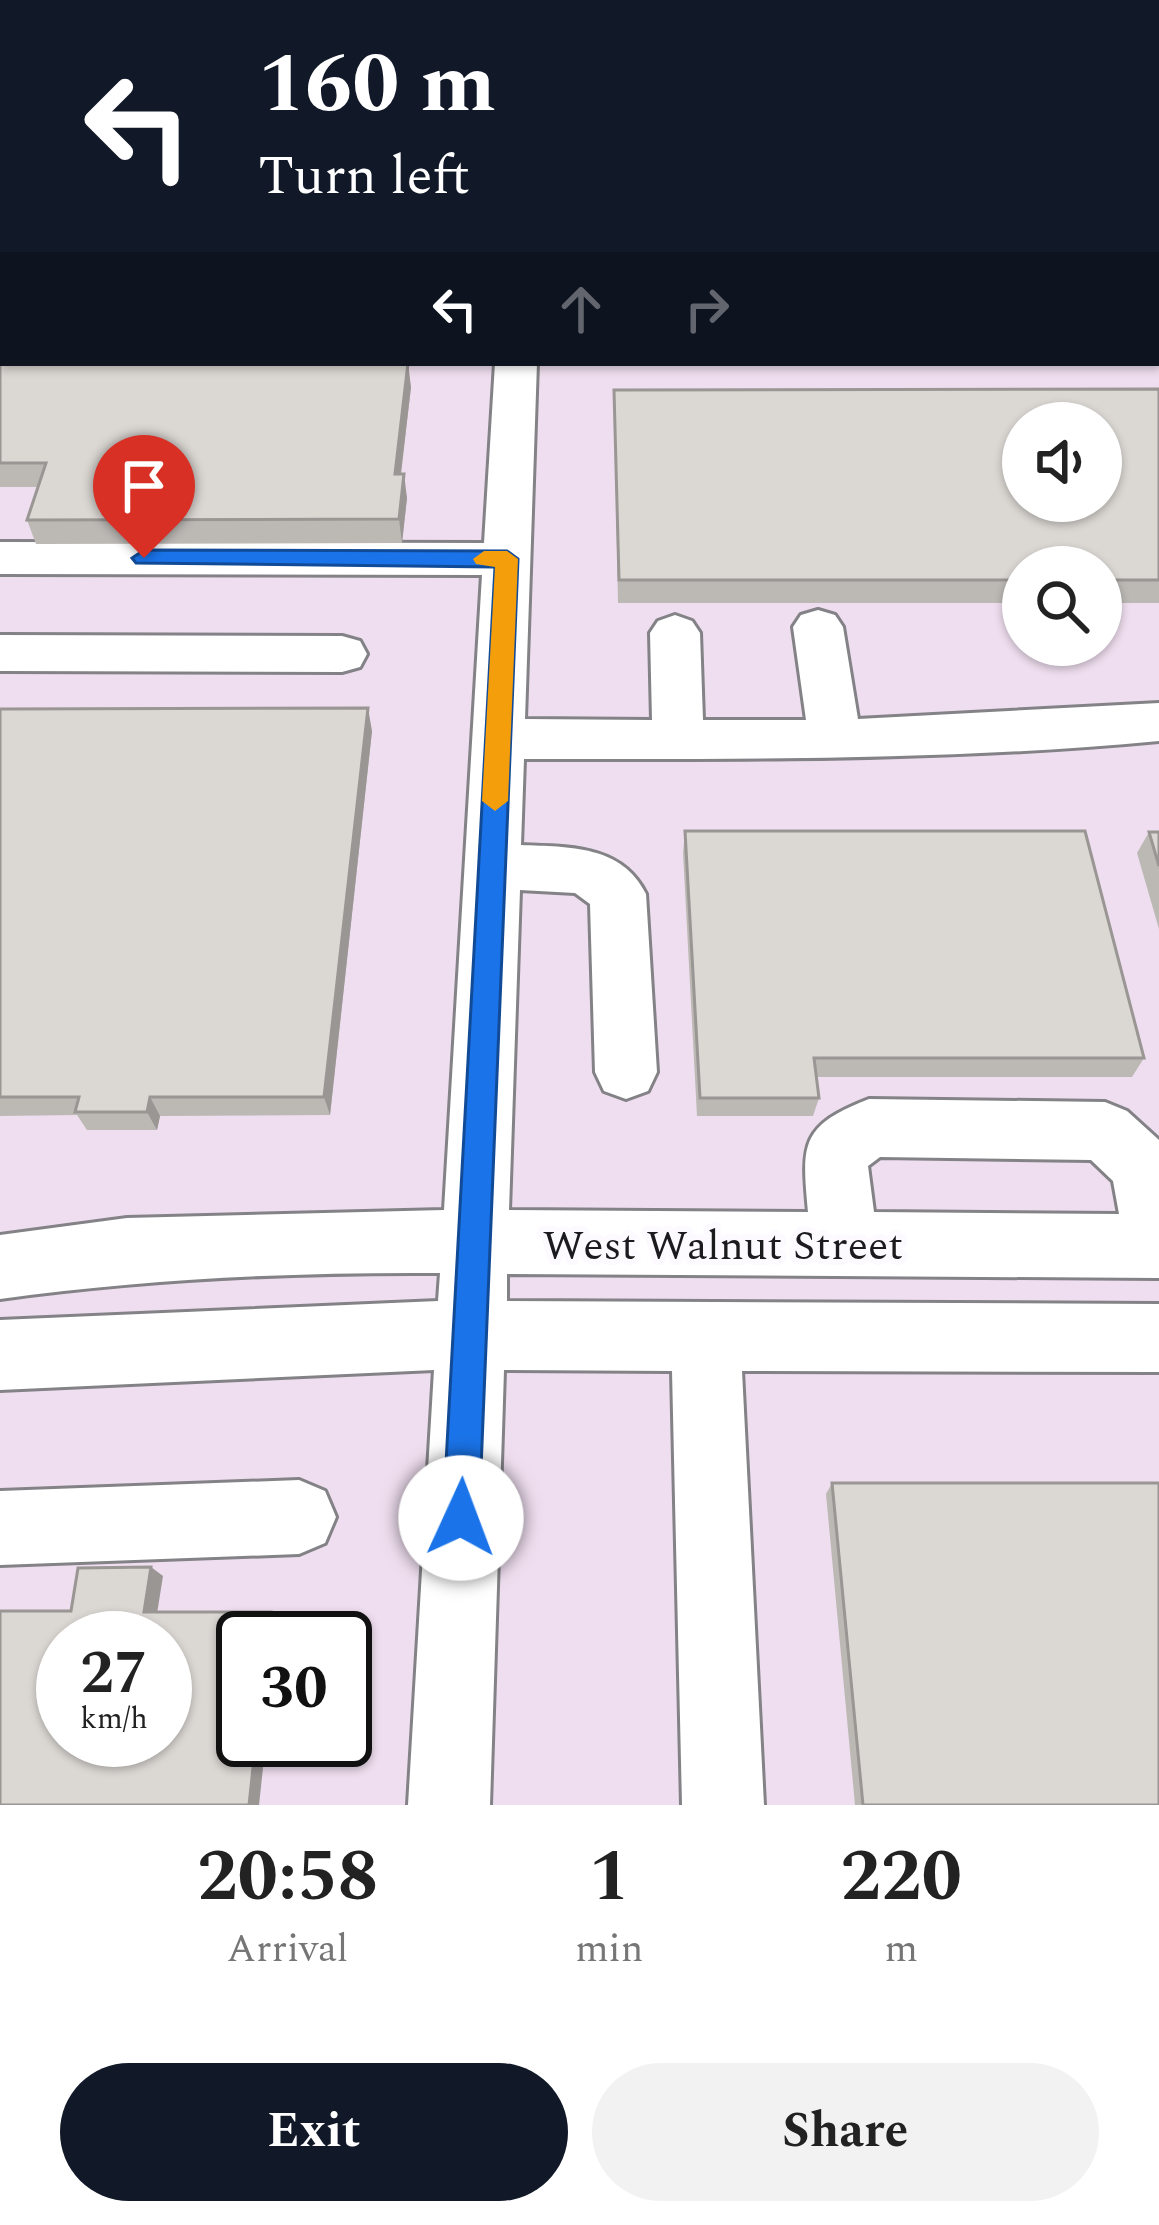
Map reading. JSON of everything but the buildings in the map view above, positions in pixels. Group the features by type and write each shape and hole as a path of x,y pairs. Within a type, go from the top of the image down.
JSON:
{"street":[{"path":"449,1805 516,366"},
{"path":"0,558 507,559"},
{"path":"818,627 835,738"},
{"path":"675,633 678,739"},
{"path":"0,653 342,654"},
{"path":"498,739 1070,732 1159,722"},
{"path":"491,866 586,871 618,894 626,1072"},
{"path":"844,1245 835,1153 869,1129 1105,1131 1143,1166 1158,1246"},
{"name":"West Walnut Street","path":"0,1267 127,1250 370,1240 1158,1246"},
{"path":"0,1355 341,1336 1159,1337"},
{"path":"706,1338 723,1805"},
{"path":"0,1528 299,1516"}],"shaded area":[{"path":"0,366 1159,366 1159,1805 0,1805"}],"slow traffic":[{"path":"484,559 507,559 495,801"}],"route":[{"path":"144,558 507,559 461,1518"}]}
